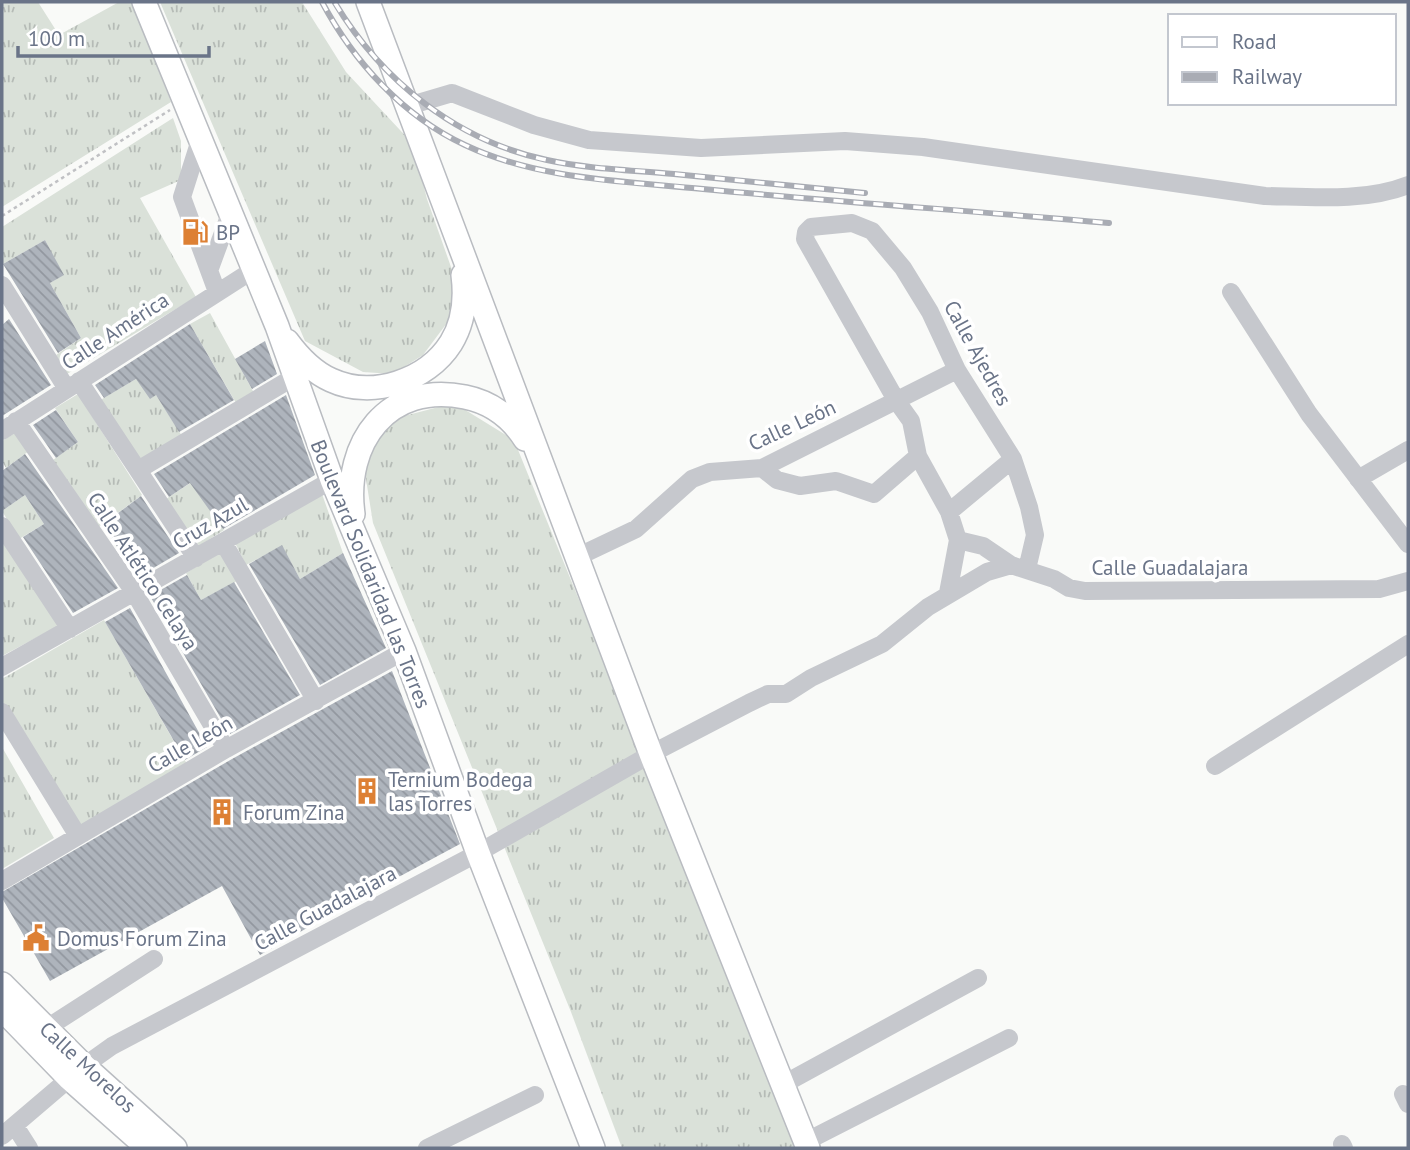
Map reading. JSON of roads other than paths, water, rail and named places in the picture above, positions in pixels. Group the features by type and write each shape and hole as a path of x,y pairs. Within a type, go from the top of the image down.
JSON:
{"main road":[{"name":"Boulevard Solidaridad las Torres","path":"144,2 277,326 332,480 404,651 478,853 593,1148"},
{"path":"368,2 651,754 806,1145"},
{"path":"277,326 300,356 332,381 371,387 411,378 443,353 452,342 462,317 464,283 456,235"},
{"path":"356,534 351,486 359,449 376,424 410,399 422,395 445,394 483,402 513,424 538,459"},
{"name":"Calle Morelos","path":"2,984 19,1027 77,1072 146,1143 175,1148"}],"street":[{"path":"408,106 452,93 534,125 589,139 701,148 845,141 923,147 1265,195 1310,197 1369,194 1393,191 1408,185"},
{"path":"200,140 182,195 217,292"},
{"path":"210,268 230,214"},
{"name":"Calle Ajedres","path":"896,400 806,239 806,232 811,227 852,223 872,232 903,268 930,312 957,370 1013,459 1035,535 1019,567"},
{"name":"Calle América","path":"9,426 253,270"},
{"path":"2,285 9,314 73,385 138,470 196,558"},
{"path":"1231,292 1310,414 1408,544"},
{"name":"Calle León","path":"577,557 636,529 692,479 710,472 762,468 957,370"},
{"path":"138,470 294,377"},
{"path":"896,400 911,421 918,456 949,512 958,540 948,593"},
{"name":"Calle Atlético Celaya","path":"9,426 134,592 226,749"},
{"path":"1358,479 1408,450"},
{"path":"762,468 777,480 800,486 836,481 874,494 918,456"},
{"path":"949,512 1013,459"},
{"name":"Cruz Azul","path":"2,667 332,480"},
{"path":"2,526 70,629"},
{"name":"Calle Guadalajara","path":"958,540 983,546 1019,567 1069,588 1085,591 1379,589 1408,581"},
{"path":"223,542 316,701"},
{"path":"651,754 749,703 768,694 786,694 811,678 882,644 948,593 987,572 1019,567"},
{"path":"1215,766 1408,644"},
{"name":"Calle León","path":"2,881 226,749 404,651"},
{"path":"2,712 78,836"},
{"name":"Calle Guadalajara","path":"8,1131 77,1072 131,1036 478,853 651,754"},
{"path":"19,1027 154,958"},
{"path":"782,1085 978,978"},
{"path":"806,1145 1009,1038"},
{"path":"427,1148 535,1094"},
{"path":"8,1131 29,1148"}],"railway":[{"path":"322,2 349,46 401,103 442,133 465,145 522,166 612,181 1109,223"},
{"path":"335,3 375,58 425,104 453,123 514,151 547,160 594,167 865,193"}],"place":[{"name":"BP","path":"195,232"},
{"name":"Ternium Bodega las Torres","path":"367,791"},
{"name":"Forum Zina","path":"222,812"},
{"name":"Domus Forum Zina","path":"36,938"}]}
